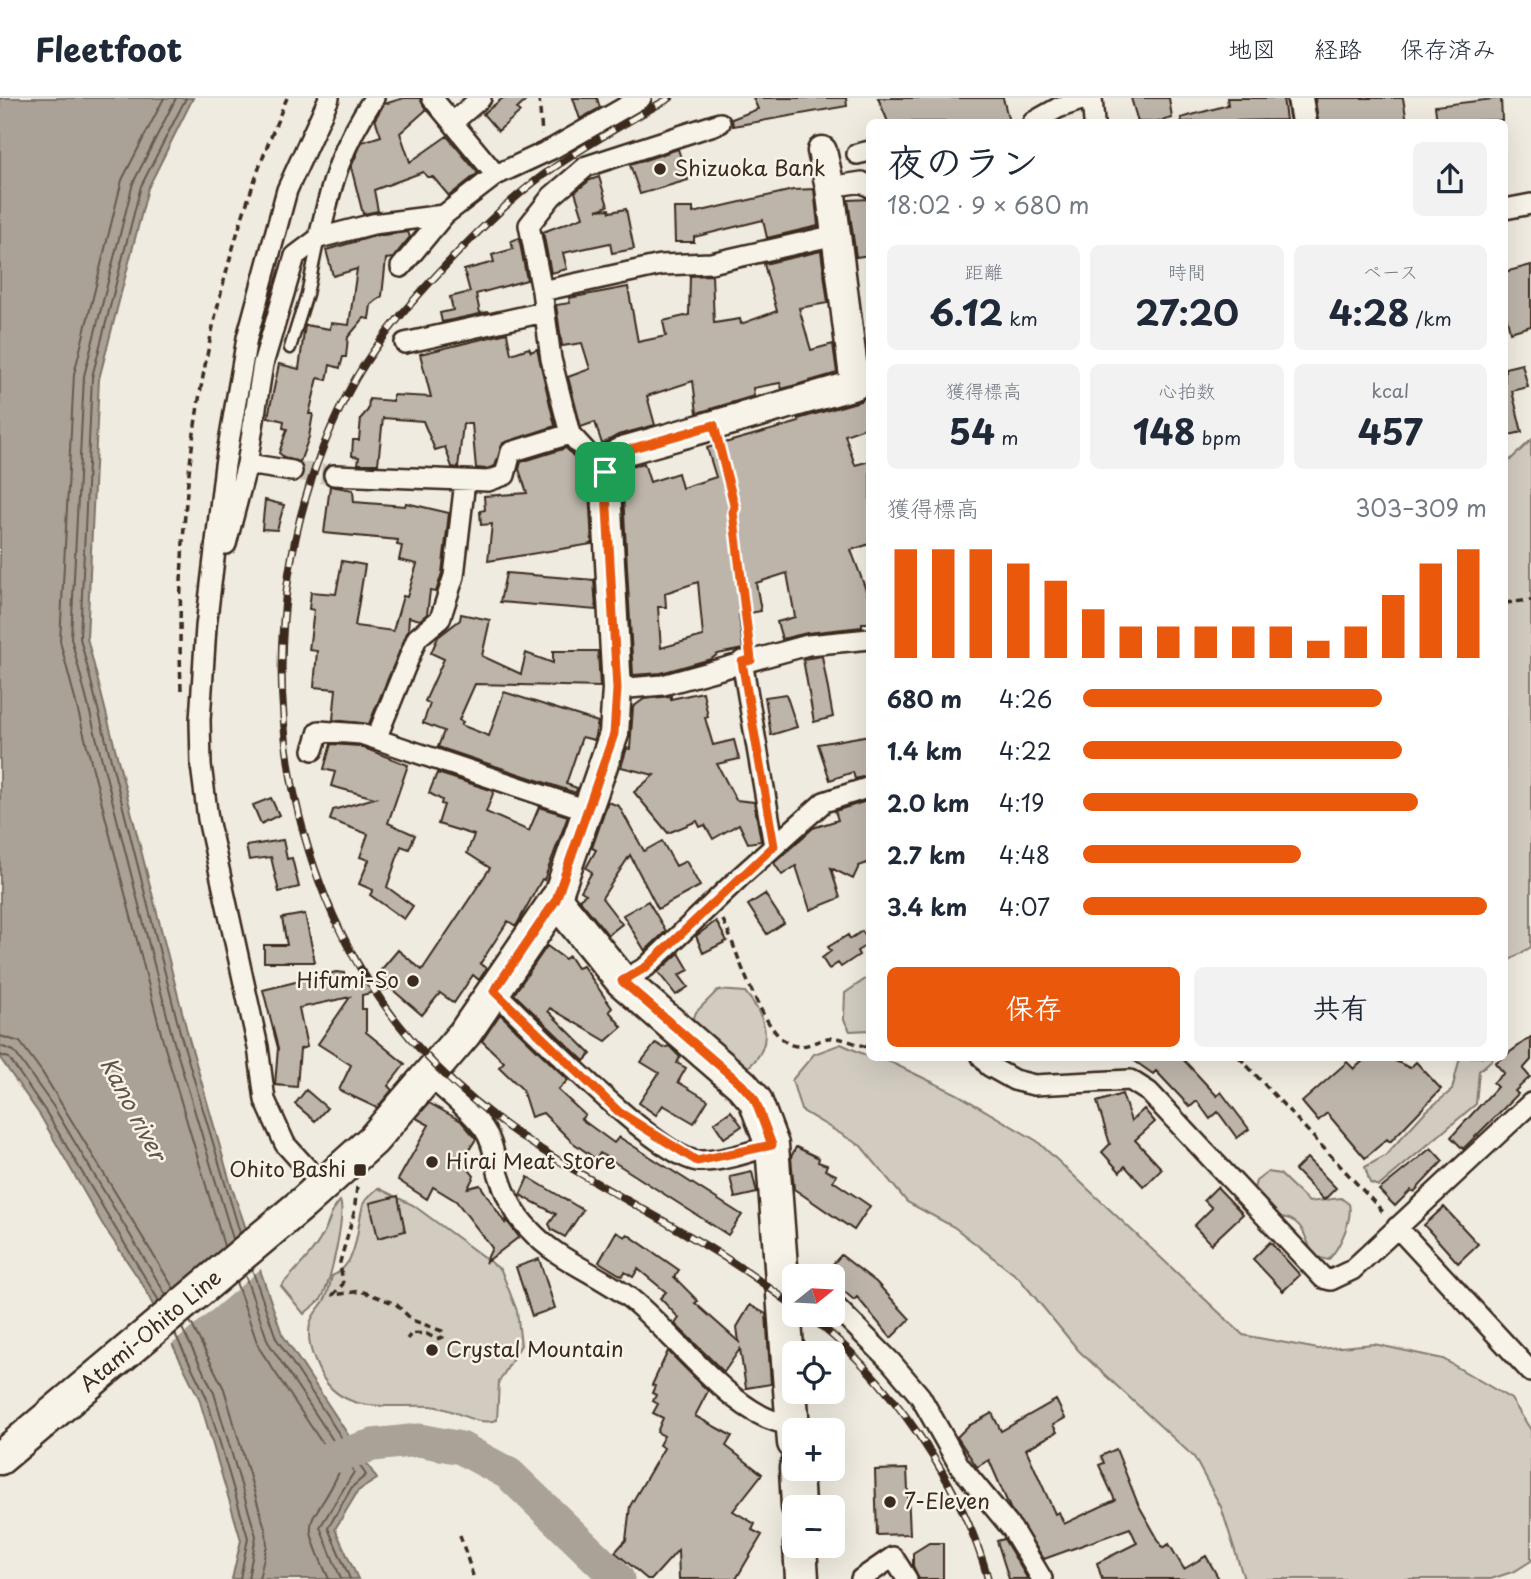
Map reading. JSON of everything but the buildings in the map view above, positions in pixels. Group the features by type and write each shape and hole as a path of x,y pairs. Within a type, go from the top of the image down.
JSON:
{"main road":[{"path":"790,1264 772,1145 755,1100 742,1085 622,981 556,900 614,734 617,689 605,472 610,459 623,451 862,383 822,151"},
{"name":"Atami-Ohito Line","path":"0,1458 373,1140 431,1077 556,900"},
{"path":"791,1327 794,1418"},
{"path":"801,1558 802,1579"}],"street":[{"path":"312,1194 265,1100 258,1047 208,819 201,765 200,720 206,627 225,465 256,303 287,190 329,98"},
{"path":"319,238 333,174 351,132 374,98"},
{"path":"432,98 496,175"},
{"path":"453,122 481,98"},
{"path":"401,267 444,215 496,175 545,153 641,98"},
{"path":"1038,119 1058,108 1089,98 1093,119"},
{"path":"1300,98 1303,119"},
{"path":"605,472 570,434 529,225 552,196 587,166 720,123"},
{"path":"830,187 862,182 866,184"},
{"path":"1508,208 1531,204"},
{"path":"214,566 224,548 247,464 263,364 295,257 319,238 373,224 444,215"},
{"path":"542,291 661,265 712,263 836,235"},
{"path":"405,343 544,312"},
{"path":"334,475 488,481 505,475 511,452 570,434"},
{"path":"247,464 292,471"},
{"path":"376,739 417,638 440,619 454,576 465,481"},
{"path":"617,689 663,685 808,645 866,639"},
{"path":"746,661 774,846"},
{"path":"313,750 319,731 361,734 587,810"},
{"path":"622,981 646,967 713,902 824,802 866,788"},
{"path":"494,991 619,1112 685,1156 697,1161 772,1145"},
{"path":"985,1061 1014,1080 1034,1085 1130,1080 1149,1092 1323,1278 1331,1280 1352,1270 1530,1108"},
{"path":"431,1077 484,1129 494,1150 506,1196 530,1231 547,1245 627,1296 658,1323 718,1384 756,1413 782,1426"},
{"path":"1397,1227 1531,1372"},
{"path":"845,1316 920,1396 959,1465 1012,1529 1042,1579"},
{"path":"861,1579 893,1557 907,1579"}],"lane":[{"path":"290,348 307,294 319,238"}],"path":[{"path":"182,694 180,605 183,520 205,366 231,252 251,185 287,98"},
{"path":"539,98 545,153"},
{"path":"714,425 735,508 733,512 746,661"},
{"path":"1508,603 1531,600"},
{"path":"713,902 761,1008 783,1040 796,1046 832,1037 866,1047"},
{"path":"1243,1061 1397,1227"},
{"path":"357,1187 354,1213 340,1262 343,1284 333,1295 361,1291 396,1304 412,1320 442,1331 443,1338 436,1339 412,1333 407,1339"},
{"path":"460,1535 474,1579"}],"shaded area":[{"path":"1531,440 1531,947 1508,961 1508,462"},
{"path":"866,979 866,1030 850,1031 844,1020 845,993"},
{"path":"718,990 745,992 763,1024 764,1044 760,1054 742,1072 691,1026 696,1012"},
{"path":"841,1044 866,1055 866,1061 888,1061 957,1094 1037,1141 1243,1335 1318,1349 1374,1344 1443,1359 1511,1399 1531,1430 1531,1561 1515,1571 1491,1579 1244,1579 1221,1507 1194,1457 1079,1351 1019,1278 954,1227 907,1202 861,1146 801,1110 792,1080 814,1054"},
{"path":"1459,1061 1490,1061 1479,1071 1476,1104 1379,1186 1370,1183 1365,1167 1385,1156 1424,1113 1452,1090"},
{"path":"1268,1172 1280,1174 1309,1202 1341,1198 1349,1204 1349,1218 1344,1234 1328,1260 1313,1256 1298,1224 1277,1217 1253,1192 1256,1181"},
{"path":"378,1188 413,1205 501,1270 517,1311 521,1345 499,1382 497,1420 480,1421 439,1407 380,1406 350,1401 326,1382 317,1366 309,1341 311,1320 326,1297 332,1276 341,1270 352,1255 363,1205"},
{"path":"340,1201 341,1220 329,1280 321,1299 304,1314 281,1286 314,1248"}],"water":[{"name":"Kano river","path":"0,98 193,98 148,188 99,379 87,638 188,1035 230,1182 282,1334 377,1479 358,1491 335,1529 358,1579 232,1579 241,1540 199,1398 143,1285 103,1225 40,1115 0,1058"}],"pier":[{"path":"250,1229 263,1267 170,1346 151,1309"}],"waterway":[{"path":"317,1462 373,1445 419,1440 461,1448 509,1474 618,1579"}],"tunnel":[{"path":"292,471 334,475"}],"railway":[{"path":"670,98 561,163 506,205 409,305 386,333 356,378 332,425 313,474 299,524 283,627 285,731 301,823 326,899 361,970 407,1035 466,1094 532,1144 719,1254 782,1297"},
{"path":"822,1327 865,1367 917,1433 960,1505 988,1579"}],"place":[{"name":"Shizuoka Bank","path":"660,169"},
{"name":"Hifumi-So","path":"413,981"},
{"name":"Hirai Meat Store","path":"432,1162"},
{"name":"Ohito Bashi","path":"360,1170"},
{"name":"Crystal Mountain","path":"432,1350"},
{"name":"7-Eleven","path":"890,1502"}],"route":[{"path":"714,425 731,489 751,660 742,662 774,846 646,967 622,981 742,1085 755,1100 772,1145 753,1152 697,1161 685,1156 619,1112 494,991 556,900 614,734 617,689 605,472 610,459 623,451 714,425"}]}
